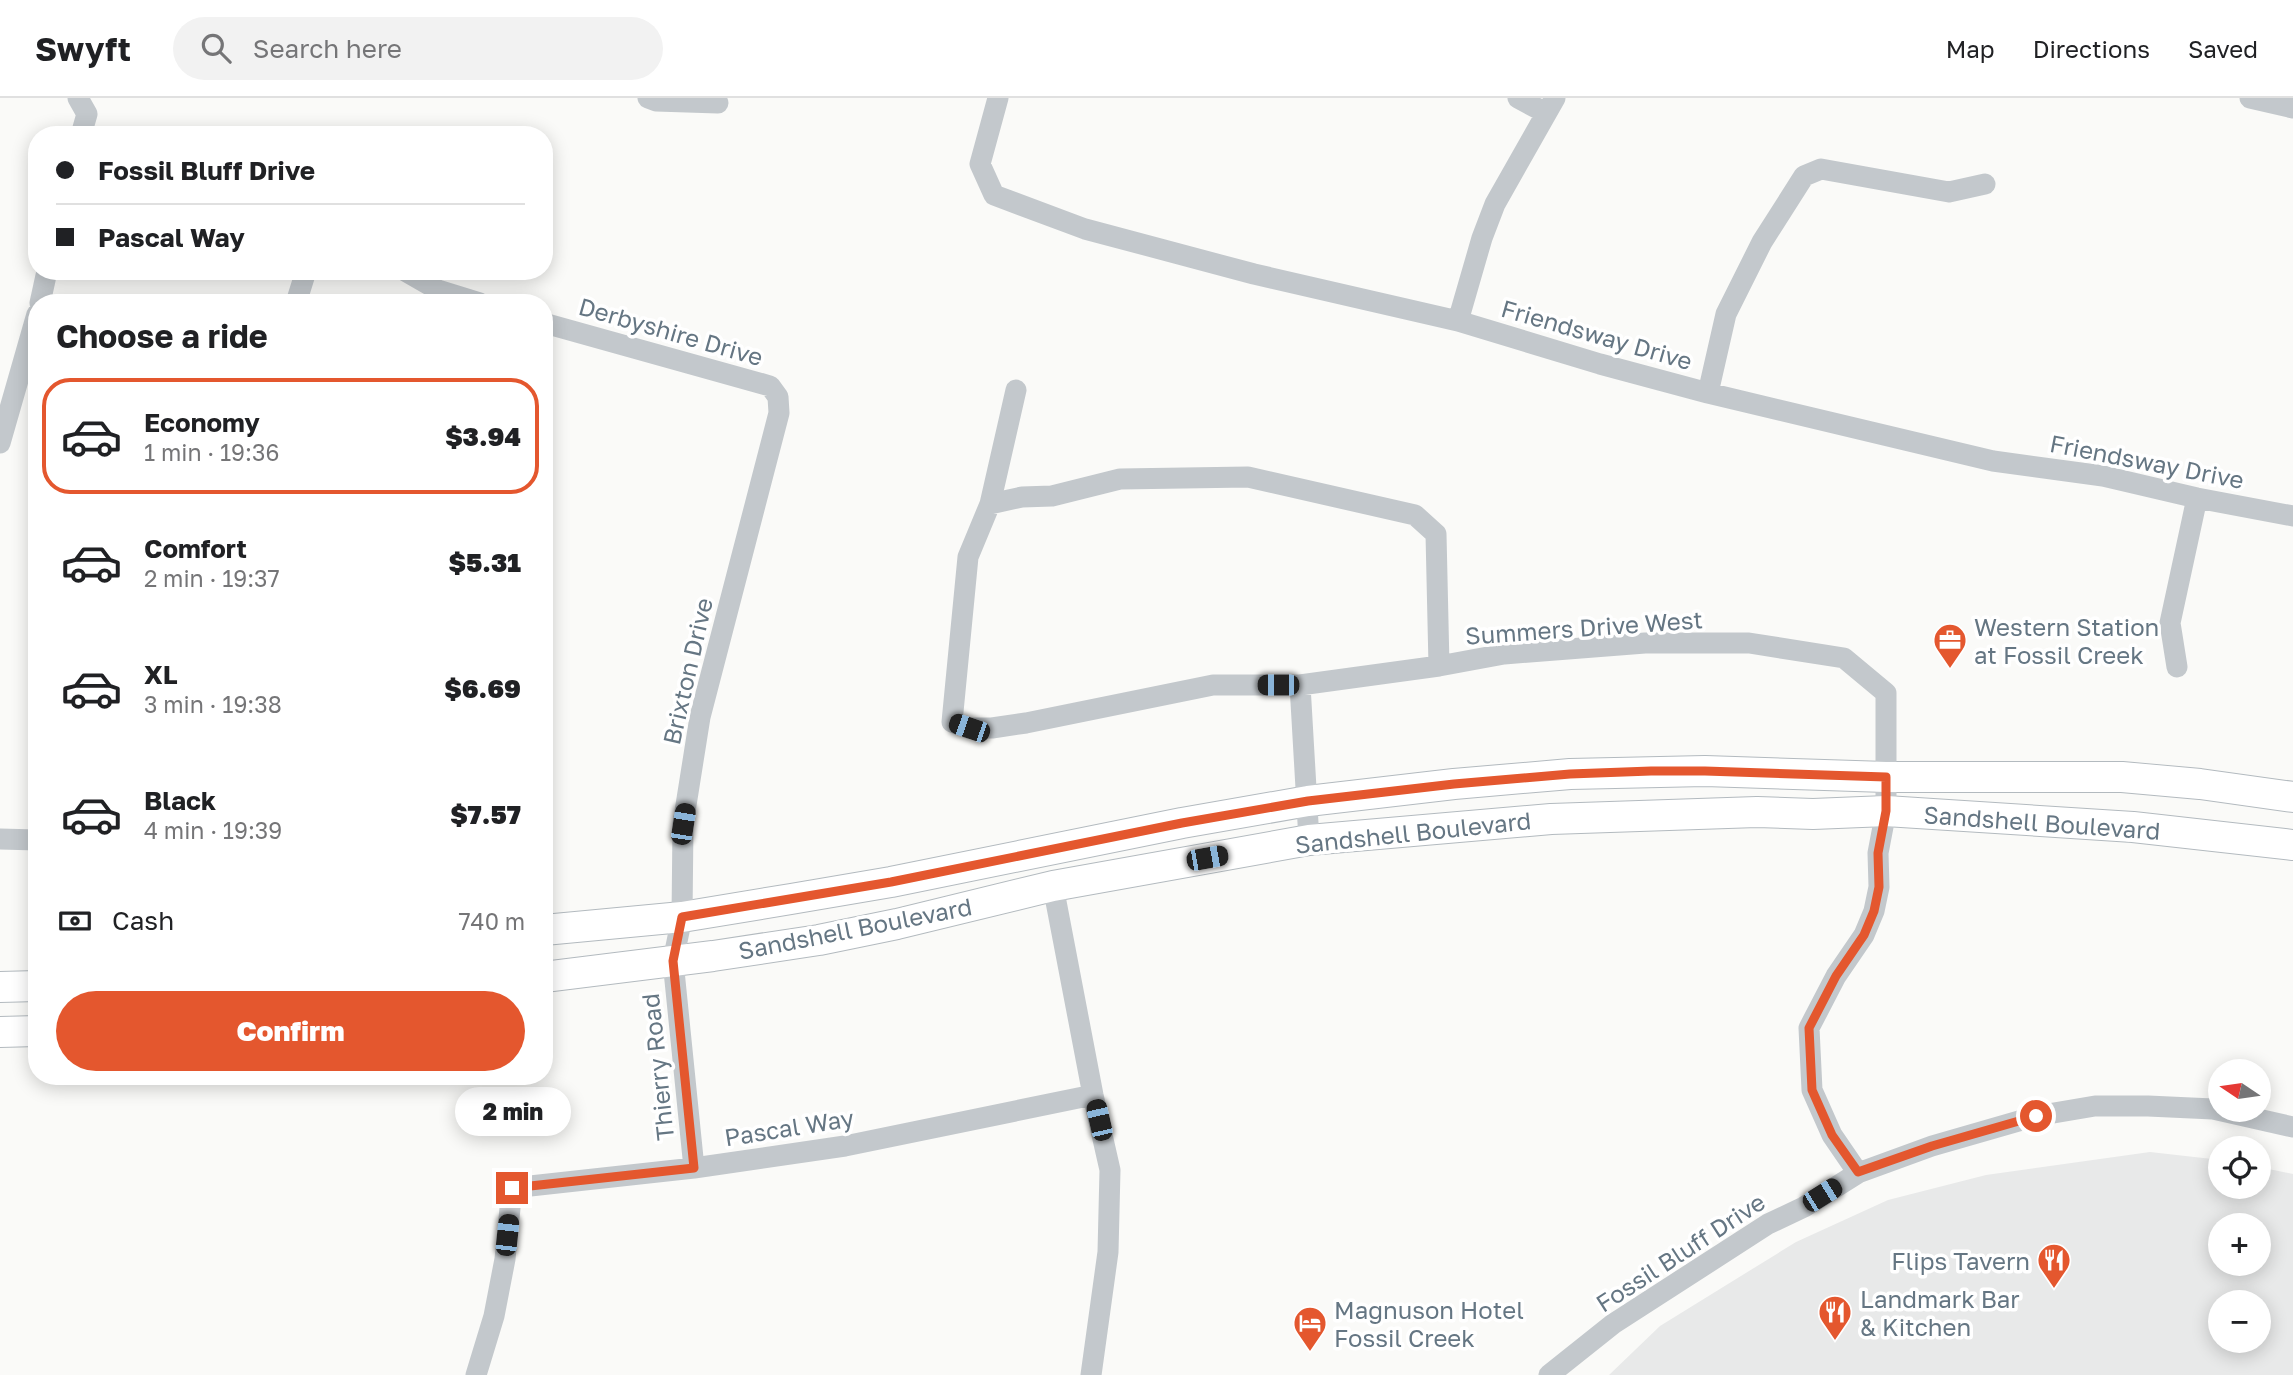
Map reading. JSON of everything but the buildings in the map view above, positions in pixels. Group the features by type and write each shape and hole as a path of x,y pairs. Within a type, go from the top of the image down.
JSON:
{"street":[{"path":"78,98 87,114 84,126"},
{"path":"648,98 656,101 719,103"},
{"name":"Friendsway Drive","path":"998,98 980,164 994,195 1085,229 1254,274 1458,321 1600,364 1709,393 1993,461 2103,476 2197,498 2293,516"},
{"path":"1458,321 1482,238 1495,204 1550,106 1518,98"},
{"path":"2250,98 2293,108"},
{"path":"1709,393 1726,314 1762,242 1804,176 1821,169 1949,192 1985,184"},
{"path":"422,280 453,294"},
{"name":"Derbyshire Drive","path":"553,327 770,386 778,397"},
{"path":"0,443 28,345"},
{"path":"990,504 1022,497 1052,496 1120,479 1248,477 1415,515 1436,534 1439,666 1300,685 1213,685 1026,723 992,727 969,728 952,722 968,556 990,504 1016,390"},
{"name":"Brixton Drive","path":"673,961 682,917 683,824 700,717 779,413 778,397"},
{"path":"2177,667 2170,623 2197,498"},
{"name":"Summers Drive West","path":"1439,666 1504,654 1645,643 1749,643 1844,658 1886,693 1886,777"},
{"path":"1300,685 1309,839"},
{"name":"Sandshell Boulevard","path":"553,929 682,917 891,882 1182,823 1308,801 1570,774 1705,771 1886,777 2122,777 2200,784 2293,797"},
{"path":"1858,1172 1832,1135 1812,1090 1809,1028 1836,976 1864,935 1874,911 1879,887 1878,853 1886,811 1886,777"},
{"name":"Sandshell Boulevard","path":"553,976 819,940 1053,886 1309,839 1551,819 1886,811 2133,827 2293,845"},
{"path":"0,839 28,840"},
{"path":"1053,886 1110,1170 1108,1252 1091,1375"},
{"name":"Thierry Road","path":"673,961 694,1168"},
{"path":"0,987 28,986"},
{"path":"0,1032 28,1031"},
{"name":"Pascal Way","path":"476,1375 499,1293 512,1188 694,1168 845,1146 1093,1094"},
{"name":"Fossil Bluff Drive","path":"1549,1375 1613,1324 1768,1224 1804,1206 1858,1172 1932,1146 2023,1119 2095,1107 2213,1109 2293,1127"}],"shaded area":[{"path":"2150,1152 2208,1159 2208,1199 2271,1199 2271,1169 2293,1174 2293,1375 1609,1375 1660,1326 1796,1242 1888,1200 1986,1175"}],"place":[{"name":"Western Station at Fossil Creek","path":"1950,670"},
{"name":"Flips Tavern","path":"2054,1290"},
{"name":"Landmark Bar & Kitchen","path":"1835,1342"},
{"name":"Magnuson Hotel Fossil Creek","path":"1310,1353"}],"route":[{"path":"512,1188 694,1168 673,961 682,917 891,882 1182,823 1308,801 1570,774 1705,771 1886,777 1886,811 1878,853 1879,887 1874,911 1864,935 1836,976 1809,1028 1812,1090 1832,1135 1858,1172 1932,1146 2036,1116"}]}
